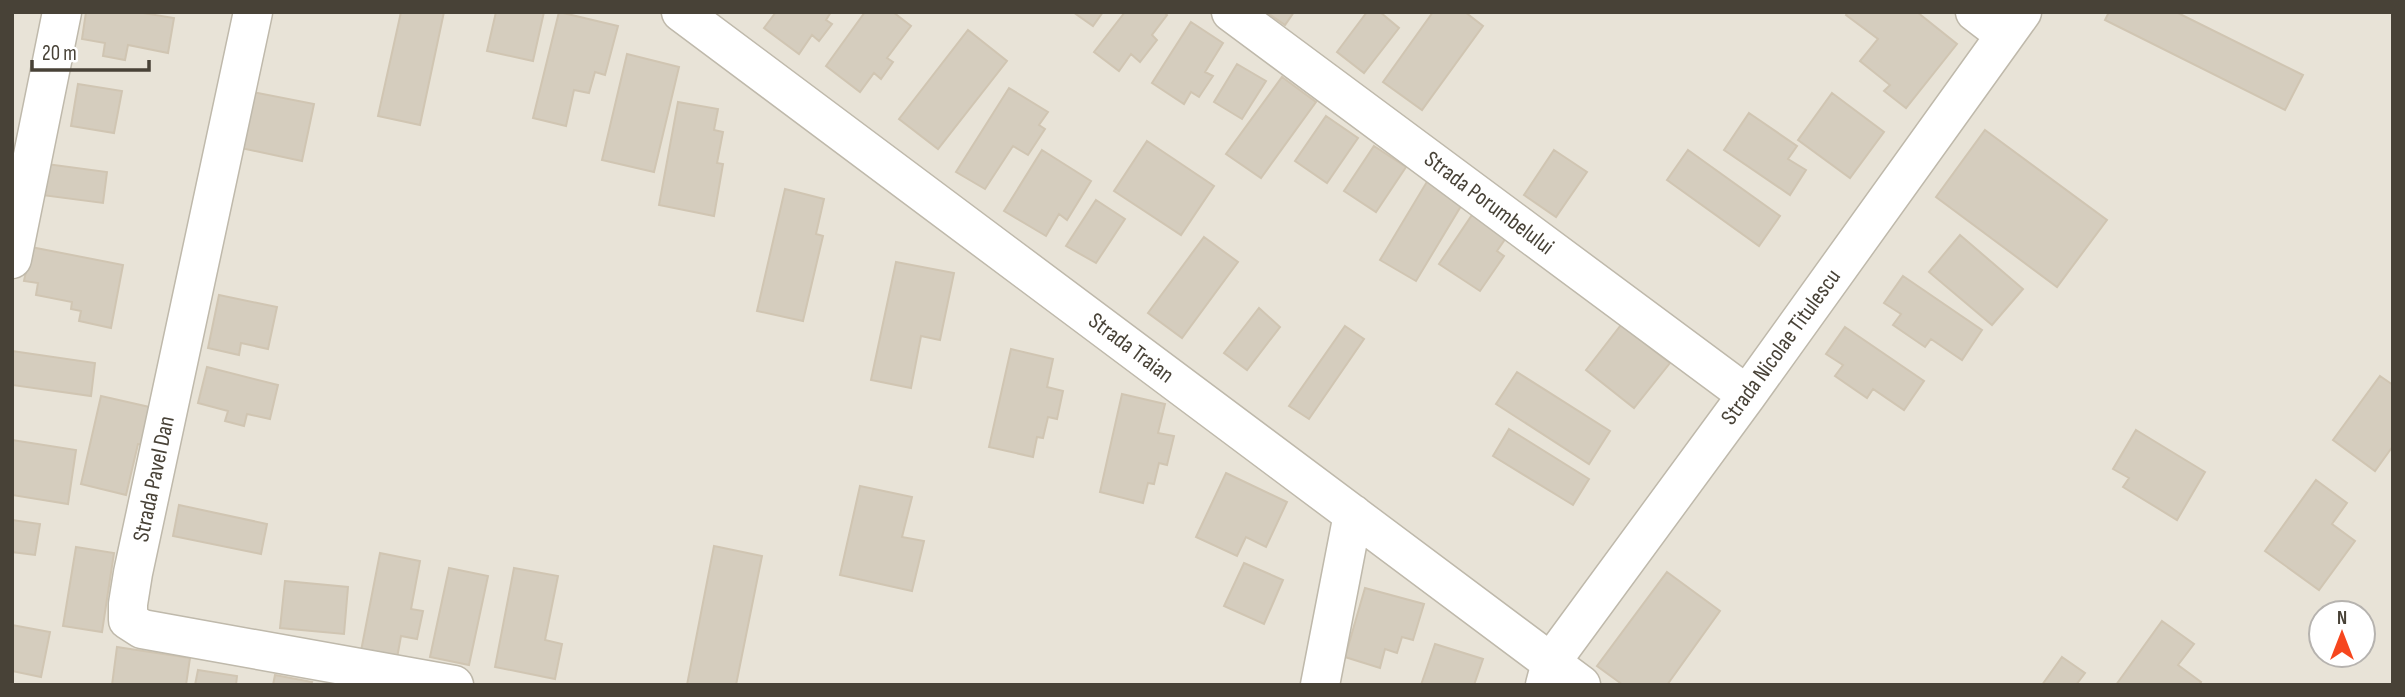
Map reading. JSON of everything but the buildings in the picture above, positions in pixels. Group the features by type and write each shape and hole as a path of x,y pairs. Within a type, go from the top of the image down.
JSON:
{"street":[{"path":"12,259 62,12"},
{"name":"Strada Pavel Dan","path":"253,12 136,560 128,604 128,620 151,631 454,685"},
{"name":"Strada Traian","path":"681,12 1353,514 1548,673 1581,685"},
{"name":"Strada Porumbelului","path":"1231,12 1747,395"},
{"path":"1975,12 2014,24"},
{"name":"Strada Nicolae Titulescu","path":"1548,673 2014,24"},
{"path":"1320,685 1353,514"}],"shaded area":[{"path":"12,12 2393,12 2393,685 12,685"}]}
